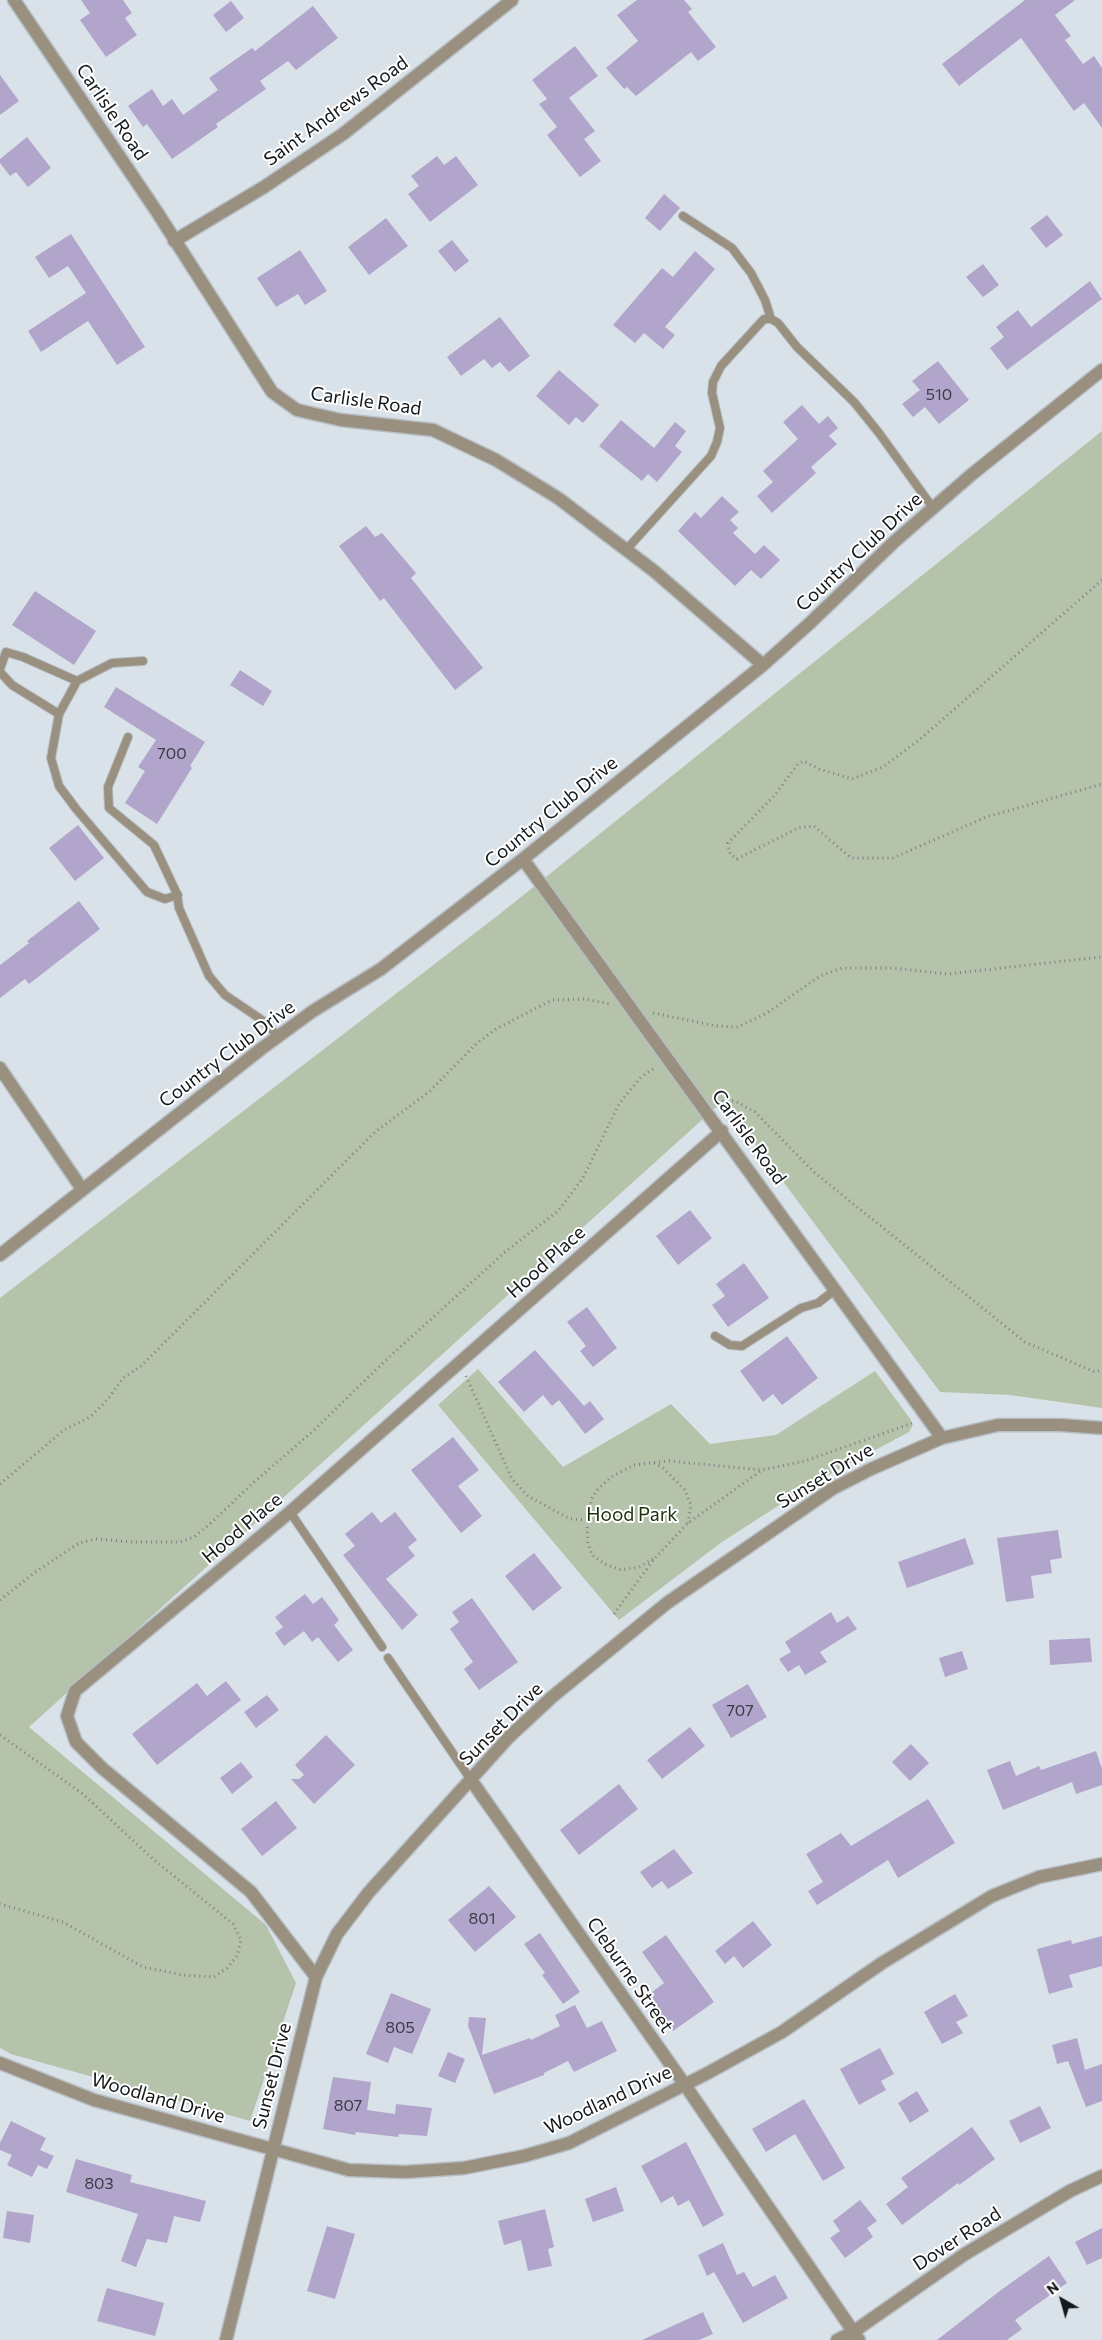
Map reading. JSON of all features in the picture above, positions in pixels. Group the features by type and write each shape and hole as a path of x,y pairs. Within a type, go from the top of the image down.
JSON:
{"street":[{"name":"Carlisle Road","path":"14,0 157,212 174,242 272,392 297,410 341,420 433,430 511,469 558,498 654,571 763,665"},
{"name":"Saint Andrews Road","path":"174,242 343,134 512,0"},
{"name":"Country Club Drive","path":"0,1255 278,1036 313,1011 381,969 523,859 763,665 971,474 1102,370"},
{"name":"Carlisle Road","path":"523,859 722,1131 942,1438"},
{"path":"0,1068 82,1189"},
{"name":"Hood Place","path":"316,1977 251,1892 102,1768 76,1742 67,1716 75,1692 290,1512 722,1131"},
{"name":"Sunset Drive","path":"226,2340 316,1977 338,1934 369,1892 509,1737 552,1697 667,1604 832,1489 888,1460 942,1438 998,1425 1060,1425 1102,1428"},
{"name":"Cleburne Street","path":"471,1780 685,2085 856,2336"},
{"name":"Woodland Drive","path":"0,2063 94,2100 349,2170 405,2172 464,2168 524,2156 569,2143 685,2085 782,2032 895,1955 992,1896 1039,1877 1102,1864"},
{"name":"Dover Road","path":"837,2340 856,2336 966,2254 1070,2191 1102,2176"}],"lane":[{"path":"683,216 732,248 751,273 765,300 771,319"},
{"path":"626,550 711,456 718,442 720,428 712,393 713,382 721,366 764,319 771,319 778,323 797,347 854,402 933,508"},
{"path":"59,714 12,685 0,671 3,650 77,681"},
{"path":"143,661 112,663 77,681 59,714 51,758 59,786 147,892 165,899 178,896"},
{"path":"128,737 108,787 108,808 154,845 178,896 179,908 209,976 225,995 262,1020 278,1036"},
{"path":"715,1336 730,1345 742,1346 801,1308 818,1303 836,1289"},
{"path":"290,1512 382,1647"},
{"path":"388,1658 471,1780"}],"path":[{"path":"1102,580 920,740 883,767 852,779 819,769 804,761 798,764 774,796 738,830 728,843 730,854 737,859 798,828 814,826 851,858 893,858 986,817 1102,784"},
{"path":"0,1484 64,1430 90,1417 108,1399 123,1378 140,1367 375,1132 430,1091 476,1044 496,1029 552,1000 586,999 716,1026 738,1027 767,1013 820,976 842,968 894,968 947,974 1102,956"},
{"path":"0,1600 34,1573 79,1543 96,1539 132,1542 180,1542 194,1537 312,1432 387,1359 505,1252 558,1210 583,1178 619,1104 641,1077 669,1058"},
{"path":"706,1110 723,1101 735,1101 756,1112 816,1173 1025,1342 1095,1372 1102,1369"},
{"path":"460,1364 512,1479 528,1496 570,1519 588,1520"},
{"path":"654,1559 639,1567 621,1570 605,1564 592,1555 588,1543 588,1520 591,1500 598,1489 611,1477 634,1465 669,1461 762,1470 821,1456 927,1417"},
{"path":"653,1462 663,1468 685,1490 691,1505 688,1523"},
{"path":"614,1614 654,1559 688,1523 762,1470"},
{"path":"0,1735 83,1794 153,1859 233,1924 241,1940 237,1956 227,1968 214,1977 183,1975 143,1967 63,1922 0,1904"}],"green space":[{"path":"1102,431 1102,1408 1010,1395 940,1392 723,1101 29,1727 266,1925 296,1983 250,2121 11,2054 0,2048 0,1298 501,913"},
{"name":"Hood Park","path":"478,1369 563,1467 671,1404 710,1444 776,1435 875,1371 911,1420 912,1427 909,1432 815,1482 722,1542 619,1620 438,1405"}],"building":[{"path":"81,0 123,0 132,13 125,18 137,35 106,57 80,20 90,13"},
{"path":"637,0 684,0 692,9 688,12 716,47 698,61 691,52 636,96 627,87 624,89 606,68 638,41 617,15"},
{"path":"1025,0 1075,0 1055,15 1071,36 1065,40 1083,64 1094,56 1102,68 1102,128 1084,103 1074,111 1021,38 959,86 942,64"},
{"path":"231,1 244,18 226,32 213,15"},
{"path":"313,6 338,38 296,70 288,61 260,81 266,89 216,124 218,127 172,159 147,124 143,127 128,106 152,89 163,106 172,99 183,115 218,90 209,78 252,48 255,51"},
{"path":"575,46 598,76 569,98 595,131 584,139 601,161 580,177 547,135 557,127 539,104 547,99 532,80"},
{"path":"0,75 19,101 0,115"},
{"path":"27,137 51,168 28,187 16,172 10,176 0,163 0,159"},
{"path":"437,156 444,165 456,156 478,185 430,222 408,194 419,186 411,176"},
{"path":"664,194 680,208 660,231 645,218"},
{"path":"1047,215 1063,235 1046,248 1030,228"},
{"path":"386,218 408,246 369,275 348,247"},
{"path":"71,234 145,347 117,365 88,321 41,352 28,331 86,293 68,266 49,278 35,257"},
{"path":"452,240 469,261 455,272 438,251"},
{"path":"300,250 327,291 305,305 298,294 276,307 257,278"},
{"path":"695,251 715,269 665,327 675,335 663,349 644,333 635,343 613,325 662,268 673,277"},
{"path":"983,264 999,285 983,297 966,277"},
{"path":"1090,281 1102,299 1007,370 990,348 1004,337 996,327 1018,310 1031,327"},
{"path":"500,317 530,356 509,372 500,362 492,368 484,359 461,376 447,357"},
{"path":"938,361 969,400 939,424 925,407 913,417 902,404 920,390 912,381"},
{"path":"559,370 599,405 583,423 576,417 569,425 536,396"},
{"path":"802,405 819,424 828,416 838,428 829,436 837,444 811,467 816,473 772,513 757,496 773,482 763,471 798,439 783,422"},
{"path":"621,420 654,448 675,422 686,431 675,446 682,452 657,482 648,474 642,481 599,446"},
{"path":"722,496 739,512 730,520 738,528 733,533 755,554 764,545 780,560 761,579 751,570 735,586 678,531 695,512 701,518"},
{"path":"366,526 375,537 382,533 416,573 411,578 483,668 455,690 384,598 380,601 339,546"},
{"path":"35,591 96,631 74,665 12,625"},
{"path":"240,670 272,691 263,706 230,685"},
{"path":"116,687 205,742 190,766 192,768 157,824 125,803 145,771 138,767 156,740 104,707"},
{"path":"78,825 104,858 75,881 49,848"},
{"path":"79,901 100,929 29,984 25,979 0,998 0,965 29,943 27,941"},
{"path":"690,1210 712,1238 678,1265 656,1236"},
{"path":"744,1263 769,1298 728,1327 712,1305 725,1296 716,1284"},
{"path":"587,1307 617,1348 593,1367 580,1351 586,1346 567,1322"},
{"path":"787,1336 818,1378 782,1405 773,1394 763,1402 740,1371"},
{"path":"535,1350 584,1406 590,1401 604,1419 585,1434 559,1400 552,1406 543,1395 524,1412 498,1382"},
{"path":"453,1437 479,1470 458,1486 482,1516 461,1533 411,1470"},
{"path":"372,1512 381,1523 395,1512 417,1540 408,1547 415,1556 386,1579 418,1615 402,1630 343,1555 355,1546 345,1534"},
{"path":"1058,1530 1062,1558 1050,1560 1052,1573 1031,1576 1034,1598 1006,1602 997,1538"},
{"path":"965,1538 974,1564 907,1588 898,1562"},
{"path":"534,1553 562,1588 533,1611 505,1576"},
{"path":"305,1594 313,1604 322,1597 339,1620 334,1625 353,1650 338,1662 318,1637 312,1642 304,1631 284,1646 275,1633 283,1627 275,1617"},
{"path":"472,1598 518,1662 479,1690 464,1669 473,1662 450,1629 459,1622 452,1612"},
{"path":"831,1612 837,1623 848,1616 857,1629 820,1652 827,1662 805,1675 799,1665 788,1672 779,1659 791,1652 785,1642"},
{"path":"1090,1638 1092,1662 1050,1665 1049,1640"},
{"path":"962,1651 968,1669 945,1677 939,1658"},
{"path":"226,1681 241,1700 157,1765 132,1734 197,1683 207,1696"},
{"path":"748,1684 767,1717 731,1738 712,1705"},
{"path":"267,1695 279,1710 256,1728 244,1712"},
{"path":"690,1727 705,1746 662,1779 647,1760"},
{"path":"326,1735 355,1765 314,1804 291,1779 299,1779 304,1775 295,1765"},
{"path":"911,1744 929,1763 910,1781 892,1762"},
{"path":"1096,1751 1102,1769 1102,1785 1076,1794 1072,1782 1003,1810 987,1770 1010,1761 1016,1776 1039,1766 1041,1770"},
{"path":"241,1762 253,1777 232,1794 220,1778"},
{"path":"619,1784 638,1809 579,1855 560,1830"},
{"path":"928,1799 955,1843 898,1878 888,1860 817,1905 808,1891 823,1882 806,1854 841,1833 851,1846"},
{"path":"276,1801 297,1828 262,1856 241,1829"},
{"path":"674,1849 693,1873 668,1889 662,1881 652,1888 640,1872"},
{"path":"489,1886 516,1917 475,1952 448,1920"},
{"path":"753,1921 772,1945 743,1968 734,1956 725,1964 715,1951"},
{"path":"540,1933 580,1992 563,2004 542,1975 545,1973 524,1944"},
{"path":"666,1935 714,2002 673,2031 648,1995 664,1983 642,1952"},
{"path":"1102,1936 1102,1966 1069,1975 1073,1987 1049,1994 1037,1949 1071,1940 1072,1944"},
{"path":"391,1993 431,2009 412,2054 394,2047 388,2063 366,2054"},
{"path":"955,1994 968,2016 956,2022 963,2033 942,2044 924,2012"},
{"path":"575,2005 587,2028 602,2021 617,2051 574,2072 568,2061 544,2073 544,2075 494,2094 468,2026 469,2017 486,2018 482,2055 530,2038 531,2040 560,2026 555,2015"},
{"path":"1077,2038 1085,2070 1102,2064 1102,2101 1086,2107 1068,2061 1057,2064 1052,2045"},
{"path":"880,2048 894,2074 881,2081 886,2090 859,2105 840,2069"},
{"path":"448,2052 465,2059 455,2083 438,2076"},
{"path":"333,2077 371,2082 367,2110 395,2114 396,2104 432,2108 427,2136 399,2134 398,2137 356,2132 355,2135 323,2129"},
{"path":"917,2091 929,2111 910,2123 898,2103"},
{"path":"804,2099 845,2168 823,2181 795,2134 766,2152 752,2129"},
{"path":"1040,2106 1051,2128 1020,2143 1009,2121"},
{"path":"11,2121 46,2138 40,2150 54,2156 47,2169 38,2165 32,2177 7,2165 12,2155 0,2150 0,2143"},
{"path":"972,2127 995,2159 959,2185 958,2183 902,2225 886,2204 908,2187 901,2178"},
{"path":"686,2142 724,2215 703,2227 689,2200 678,2206 673,2196 661,2203 641,2166"},
{"path":"76,2159 132,2175 130,2182 206,2201 200,2222 174,2216 167,2243 147,2239 136,2267 121,2261 138,2214 66,2192"},
{"path":"616,2187 624,2211 593,2222 585,2199"},
{"path":"860,2200 877,2221 867,2228 873,2237 845,2258 830,2238 840,2231 833,2221"},
{"path":"545,2209 554,2247 548,2249 552,2266 528,2271 521,2240 504,2245 498,2221"},
{"path":"7,2211 34,2215 30,2243 3,2238"},
{"path":"327,2226 355,2234 335,2299 307,2291"},
{"path":"1102,2228 1102,2258 1087,2265 1075,2242"},
{"path":"723,2243 737,2275 744,2272 753,2287 775,2275 788,2298 743,2323 714,2272 707,2276 698,2255"},
{"path":"1049,2256 1067,2283 1015,2320 1022,2329 1007,2340 937,2340 1001,2290"},
{"path":"107,2288 164,2303 155,2336 97,2321"},
{"path":"703,2312 713,2334 699,2340 642,2340"}]}
